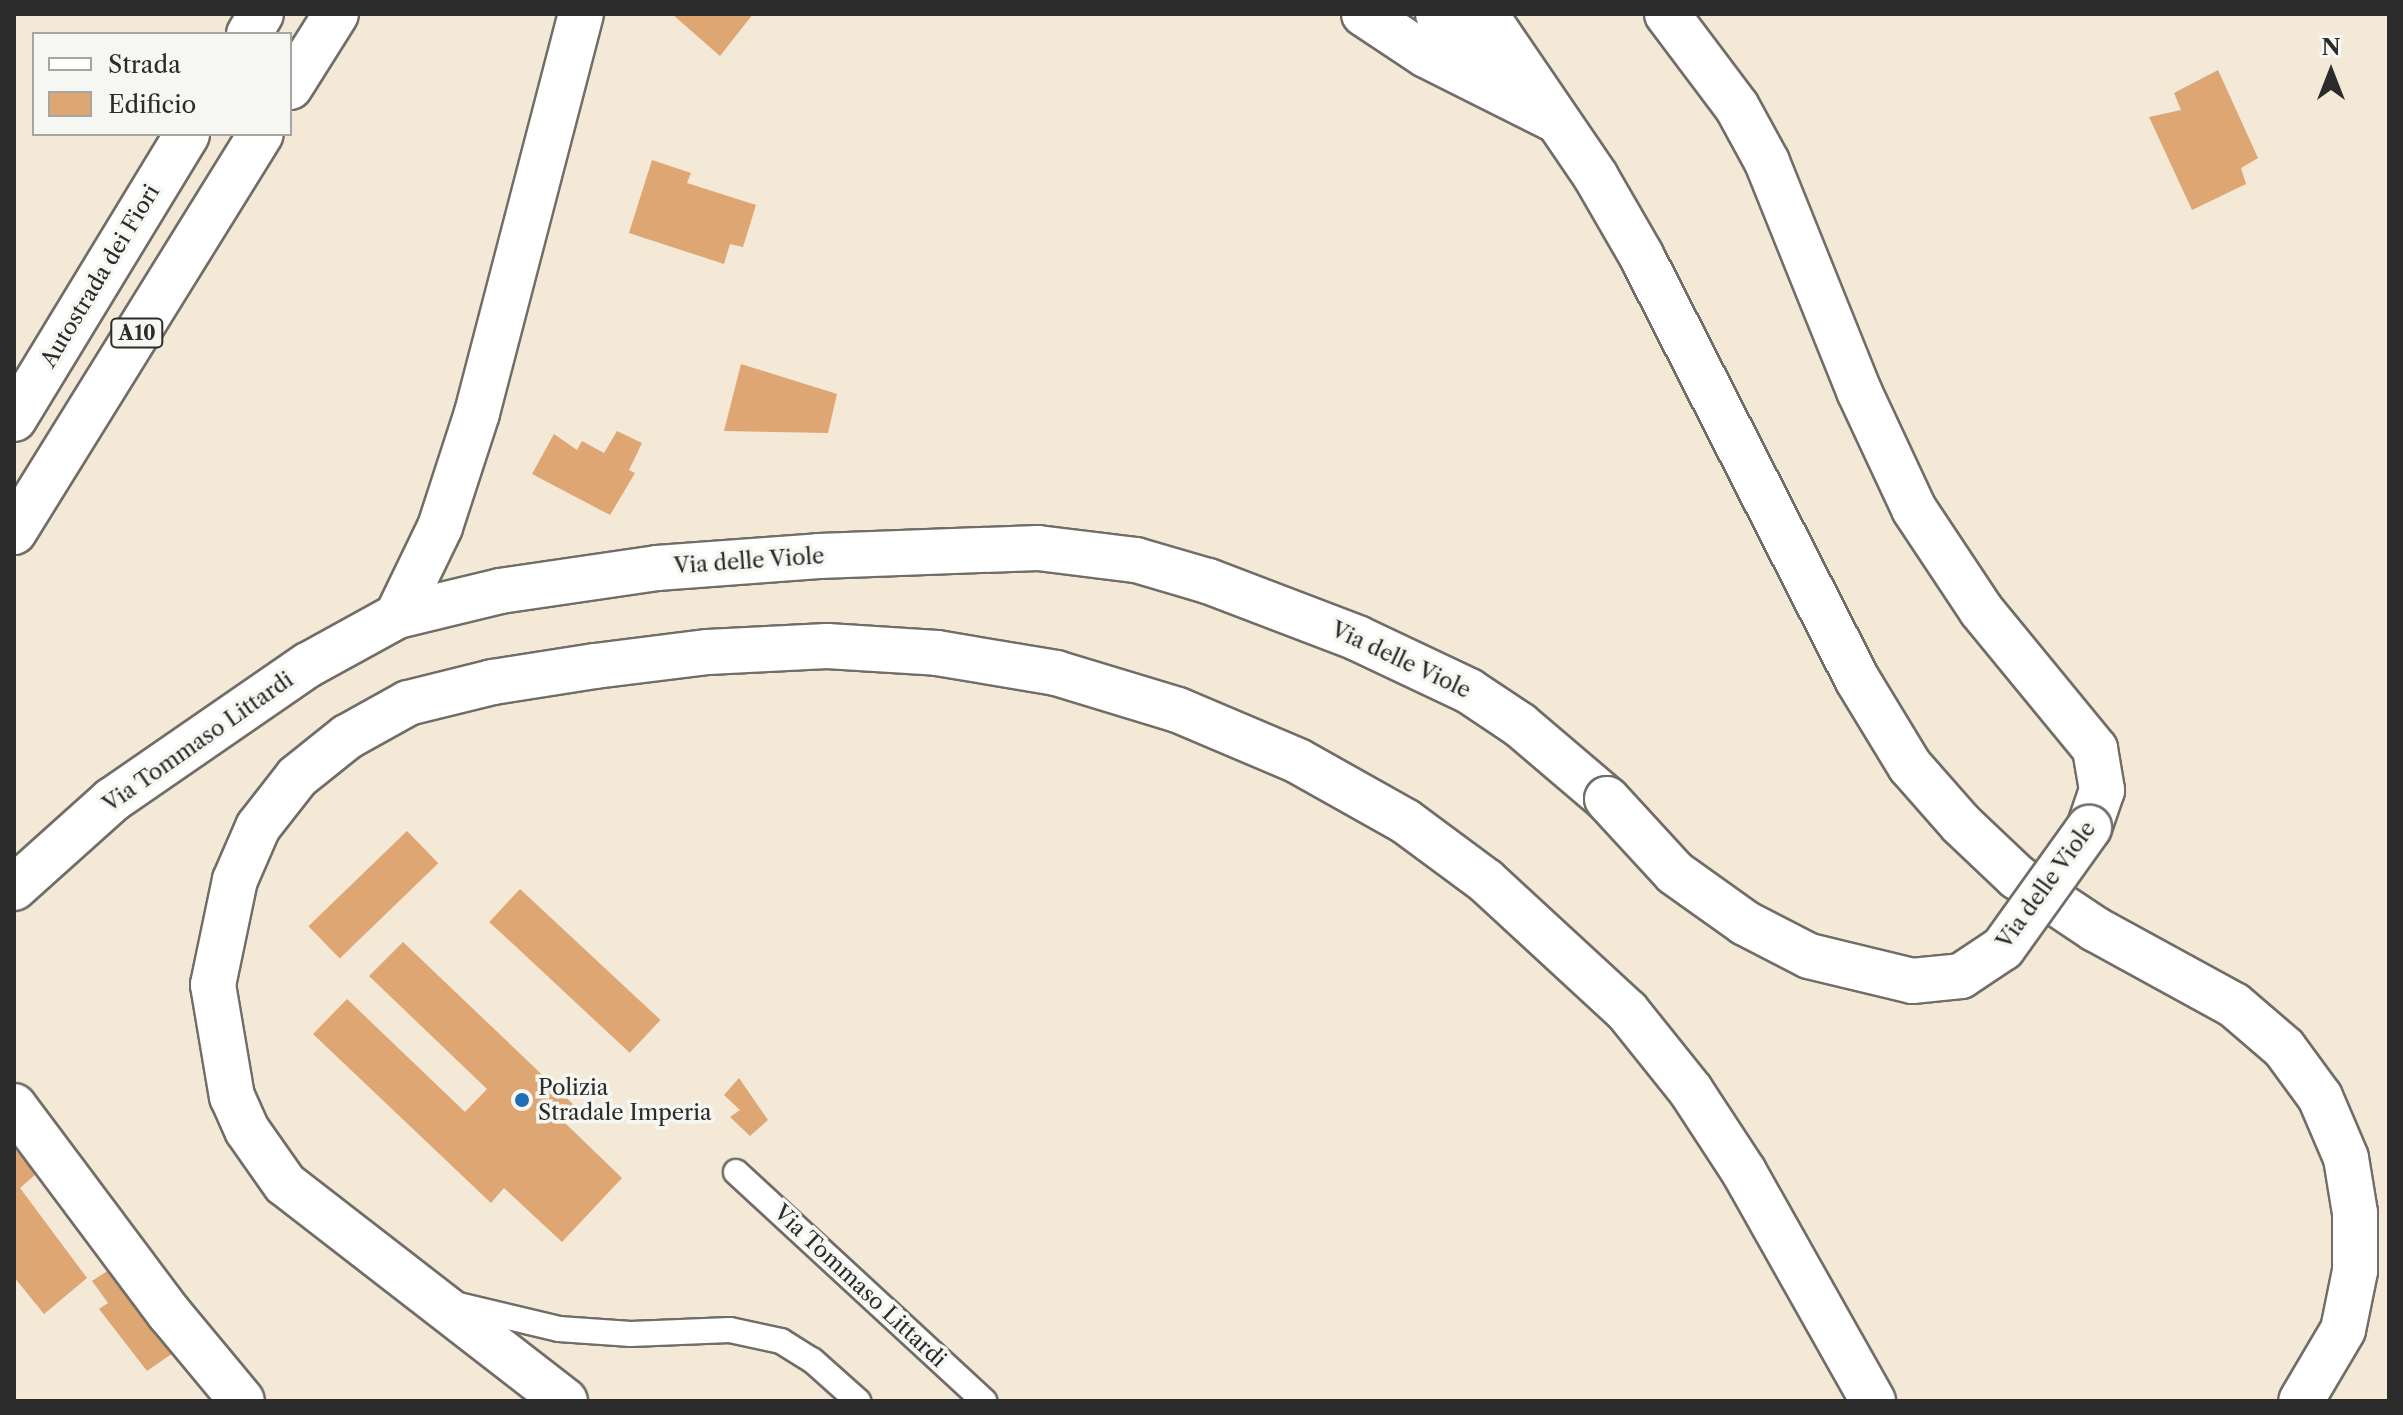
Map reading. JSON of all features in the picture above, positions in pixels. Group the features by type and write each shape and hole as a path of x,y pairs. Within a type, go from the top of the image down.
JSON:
{"main road":[{"path":"250,32 261,14"},
{"path":"397,616 440,527 477,413 581,14"},
{"path":"1364,14 1426,55 1557,121"},
{"path":"1438,14 1557,121"},
{"path":"1485,14 1641,255 1857,679 1910,766 1961,824 2017,877 2095,929 2234,1005 2284,1048 2320,1097 2346,1158 2355,1213 2355,1271 2343,1330 2301,1401"},
{"name":"Via delle Viole","path":"397,616 500,591 657,568 989,548 1088,553 1208,581 1414,662 1520,725 1607,799 1675,873 1745,923 1809,956 1912,981 1961,976 2003,948 2089,828 2102,790 2095,749 1981,610 1914,509 1865,405 1767,162 1737,107 1667,14"},
{"path":"292,84 335,15"},
{"name":"Autostrada dei Fiori","path":"14,419 186,136"},
{"name":"A10","path":"14,532 260,136"},
{"name":"Via Tommaso Littardi","path":"14,888 112,800 308,665 397,616"},
{"path":"565,1401 440,1301 285,1184 232,1097 213,985 226,909 258,827 297,777 347,737 408,703 493,682 708,652 827,646 937,653 1056,673 1178,710 1298,761 1405,821 1486,881 1627,1011 1691,1091 1751,1184 1873,1401"},
{"path":"14,1106 169,1313 242,1401"}],"lane":[{"name":"Via Tommaso Littardi","path":"736,1172 984,1401"},
{"path":"440,1301 559,1329 631,1334 730,1330 781,1341 812,1360 858,1401"}],"building":[{"path":"672,14 753,14 720,56"},
{"path":"2218,70 2258,158 2241,168 2246,184 2192,210 2149,117 2181,110 2174,93"},
{"path":"652,160 691,173 687,183 756,205 743,247 730,244 724,264 629,233"},
{"path":"741,364 837,394 828,433 724,431"},
{"path":"617,431 642,443 629,470 635,473 610,515 532,474 554,434 577,450 582,441 604,453"},
{"path":"407,831 438,863 340,959 308,926"},
{"path":"520,889 660,1020 630,1053 489,922"},
{"path":"403,942 578,1109 565,1123 622,1178 562,1242 504,1188 491,1203 313,1034 347,999 465,1112 487,1089 369,976"},
{"path":"739,1078 768,1120 750,1136 730,1117 740,1110 724,1095"},
{"path":"14,1148 36,1174 20,1188 87,1278 44,1314 14,1277"},
{"path":"112,1268 176,1351 147,1371 99,1309 108,1303 92,1281"}],"place":[{"name":"Polizia Stradale Imperia","path":"522,1100"}]}
